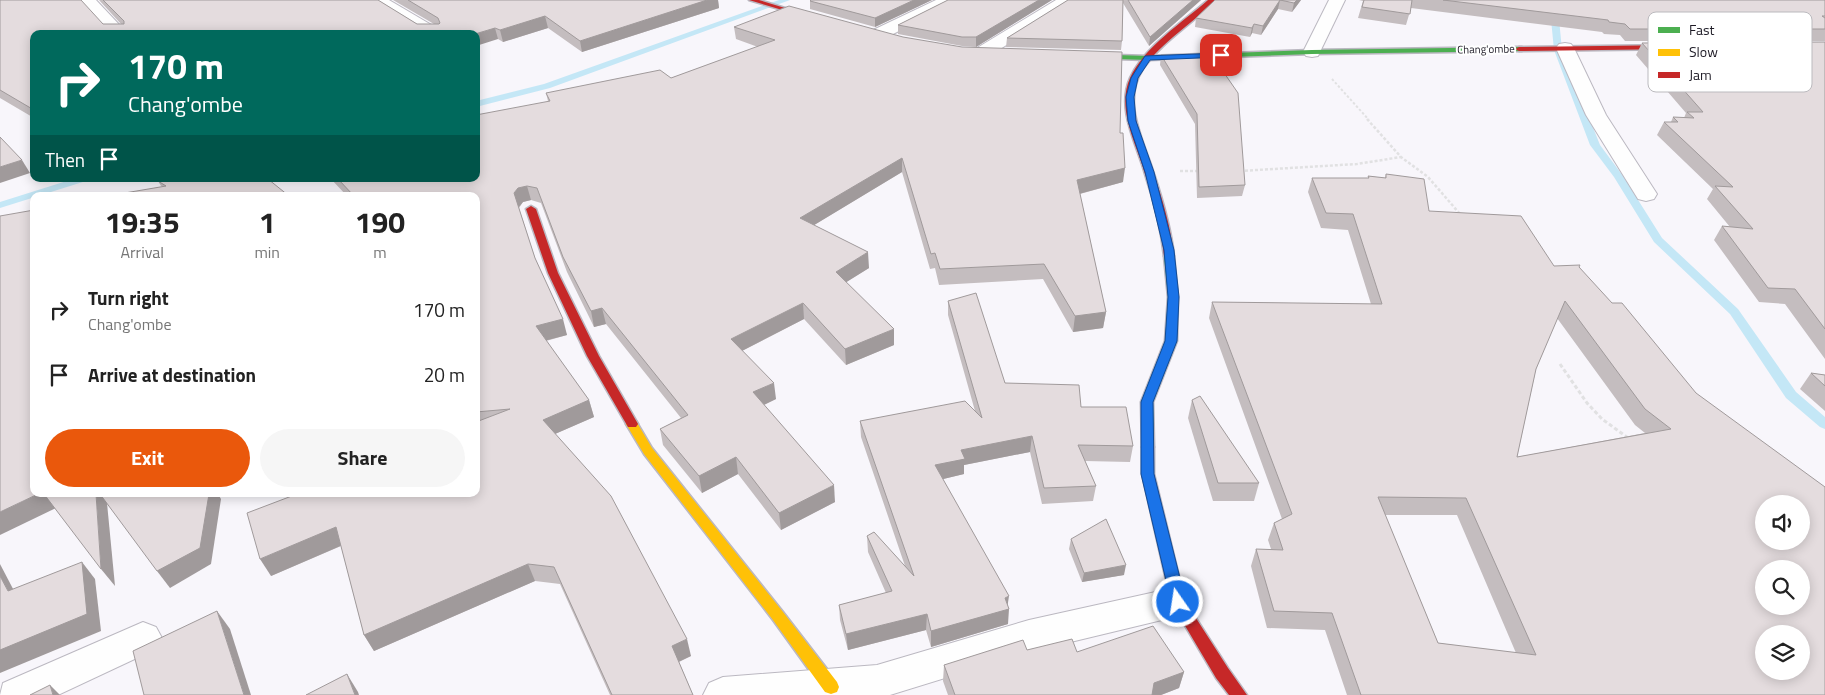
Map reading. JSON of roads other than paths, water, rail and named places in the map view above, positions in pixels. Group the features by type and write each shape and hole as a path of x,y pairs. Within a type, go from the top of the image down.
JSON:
{"street":[{"path":"87,0 116,30"},
{"path":"378,0 427,30"},
{"path":"752,0 828,22"},
{"path":"877,35 950,0"},
{"path":"976,52 1067,0"},
{"path":"1212,0 1148,58 1134,78 1130,97 1132,121 1149,172 1169,250 1173,297 1171,341 1147,402 1148,474 1178,602 1222,674 1239,695"},
{"path":"1312,52 1337,0"},
{"name":"Chang'ombe","path":"1070,55 1148,58 1312,52 1648,47"},
{"path":"1566,48 1596,116 1646,194"},
{"path":"976,52 1002,53"},
{"path":"531,209 553,273 589,348 648,451 778,616 831,688"},
{"path":"723,695 831,688 877,682 1030,636 1178,602"},
{"path":"17,695 143,638"}],"waterway":[{"path":"480,103 547,86 786,0"},
{"path":"1557,0 1554,9 1558,50 1595,145 1618,176 1658,240 1734,312 1791,395 1825,424"},
{"path":"41,192 73,182"},
{"path":"0,205 30,195"}]}
